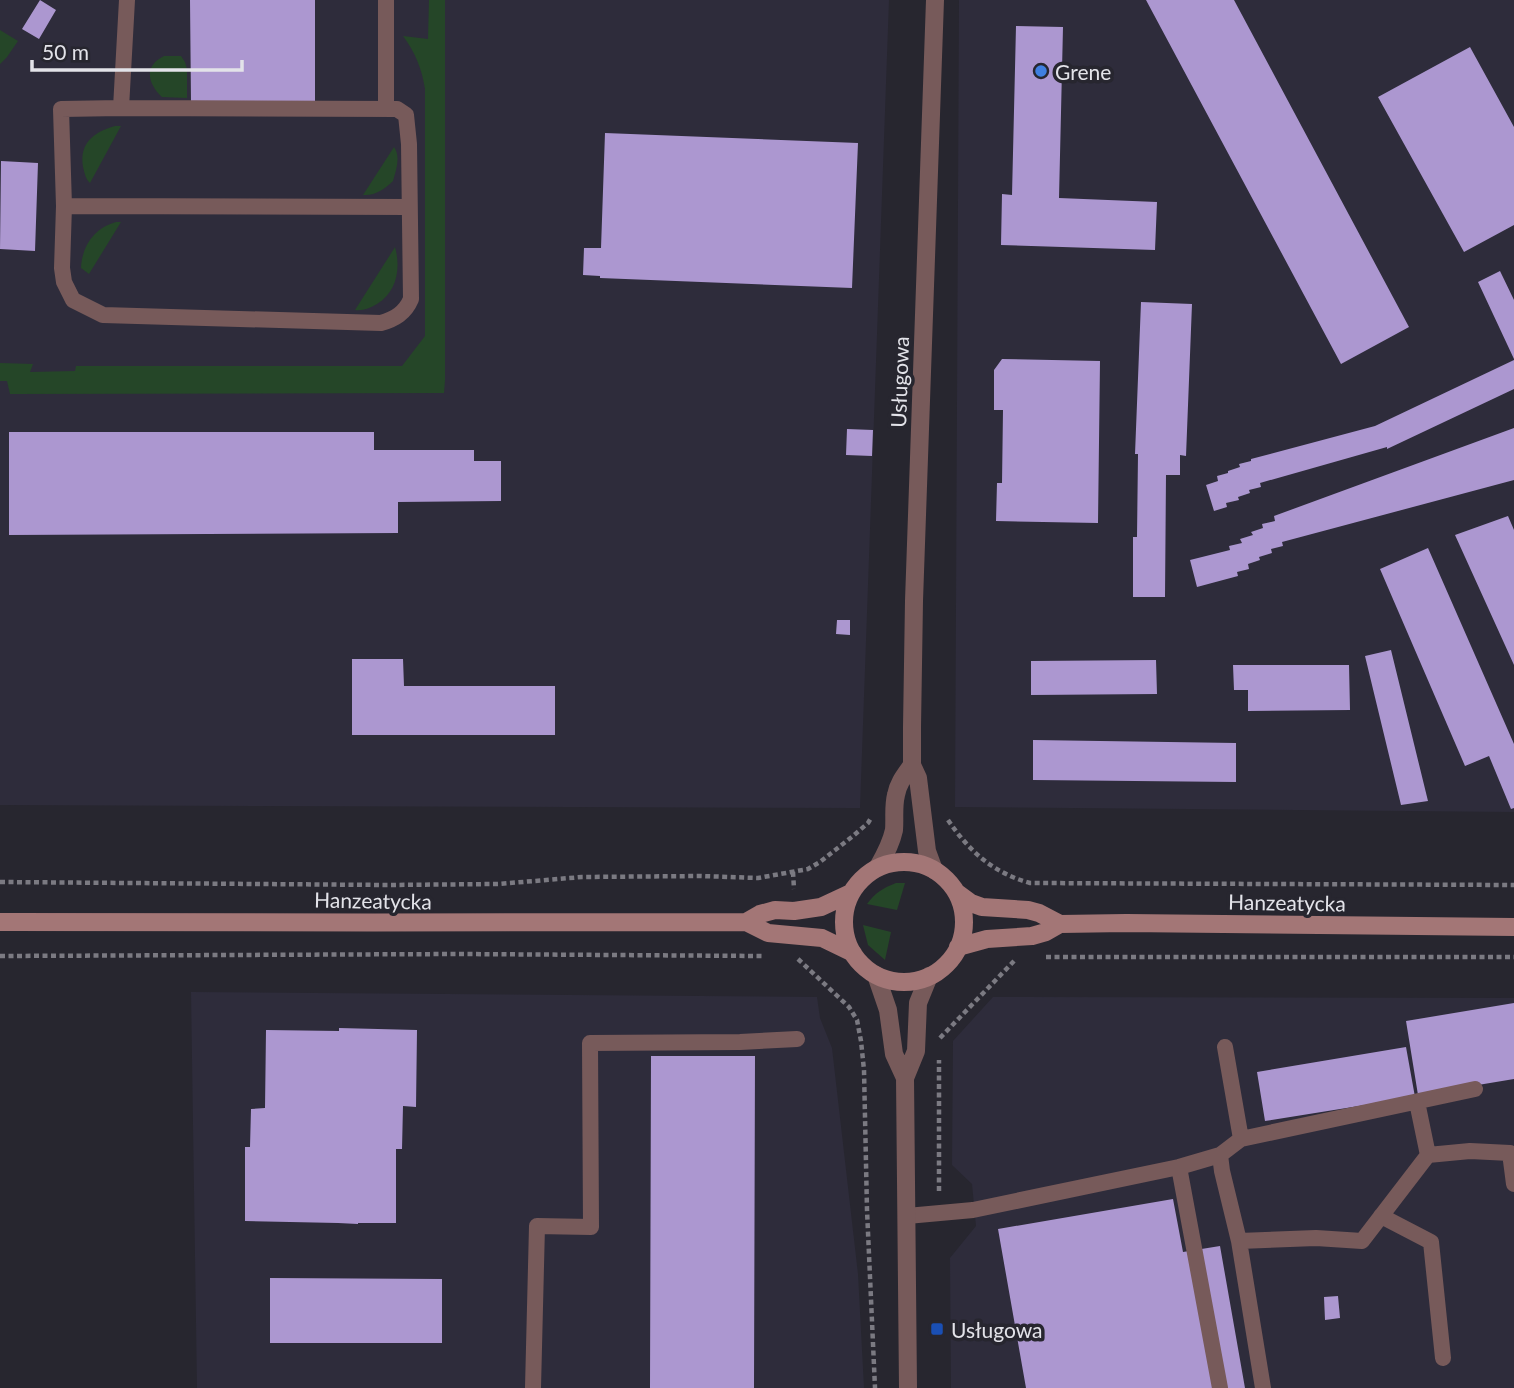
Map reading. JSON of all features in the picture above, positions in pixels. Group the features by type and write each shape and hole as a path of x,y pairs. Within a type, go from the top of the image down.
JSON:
{"street":[{"name":"Usługowa","path":"934,870 927,851 918,778 912,765 914,601 935,0"},
{"name":"Usługowa","path":"878,867 891,841 895,797 901,780 912,765"},
{"path":"897,862 916,863 934,870 947,880 961,905 963,933 958,947 941,969 929,976 911,981 893,981 876,975 853,953 846,938 845,908 851,893 862,878 878,867 897,862"},
{"name":"Hanzeatycka","path":"956,892 982,907 1039,912 1060,924"},
{"name":"Hanzeatycka","path":"746,922 775,910 794,911 821,907 851,893"},
{"name":"Hanzeatycka","path":"0,922 746,922 768,933 822,938 853,953"},
{"name":"Hanzeatycka","path":"958,947 987,939 1032,936 1060,924 1514,927"},
{"path":"876,975 888,1010 894,1054 905,1078"},
{"path":"908,1388 905,1078 916,1051 918,1003 929,976"}],"lane":[{"path":"121,108 127,0"},
{"path":"386,0 386,109"},
{"path":"121,108 397,109 406,115 409,144 411,299 408,306 402,314 381,323 103,315 73,300 65,288 62,268 64,206 61,109 121,108"},
{"path":"64,206 410,207"},
{"path":"533,1388 537,1226 591,1227 590,1042 740,1042 797,1039"},
{"path":"1225,1047 1241,1139"},
{"path":"907,1216 973,1210 1179,1167 1220,1155 1241,1139 1475,1089"},
{"path":"1417,1102 1428,1155"},
{"path":"1239,1241 1316,1238 1362,1241 1428,1155 1470,1151 1510,1153 1514,1184"},
{"path":"1220,1155 1239,1241 1263,1388"},
{"path":"1179,1167 1220,1388"},
{"path":"1381,1216 1431,1242 1443,1358"}],"path":[{"path":"0,882 373,885 498,884 582,877 758,878 808,869 868,824 873,815 895,816"},
{"path":"922,818 947,819 957,834 984,861 997,871 1030,883 1514,885"},
{"path":"793,872 794,911"},
{"path":"794,936 794,956 849,1007 857,1020 861,1041 875,1388"},
{"path":"0,956 768,956"},
{"path":"939,1213 939,1040 1018,957"},
{"path":"1044,957 1514,957"},
{"path":"916,1040 939,1040"},
{"path":"861,1041 891,1041"}],"shaded area":[{"path":"0,0 889,0 860,808 0,805"},
{"path":"959,0 1514,0 1514,812 955,807"},
{"path":"191,992 817,997 820,1018 832,1048 858,1274 864,1388 197,1388"},
{"path":"993,997 1514,998 1514,1388 951,1388 950,1258 976,1226 972,1184 952,1165 953,1041"}],"green space":[{"path":"429,0 445,0 444,393 10,394 7,381 0,381 0,363 33,364 30,372 75,371 76,366 402,366 425,336 425,89 417,61 403,36 428,39"},
{"path":"0,30 18,41 0,64"},
{"path":"164,56 181,56 185,62 187,98 162,97 153,87 150,70 157,60"},
{"path":"121,126 90,183 83,167 83,151 95,135"},
{"path":"394,147 398,159 393,181 380,191 363,195"},
{"path":"121,222 89,274 81,268 87,245 101,229"},
{"path":"395,247 398,263 396,279 389,293 372,307 355,310"},
{"path":"896,883 905,883 897,910 867,904 880,891"},
{"path":"863,925 891,932 885,960 868,945"}],"building":[{"path":"40,0 56,10 39,39 22,29"},
{"path":"190,0 315,0 315,102 191,103"},
{"path":"1146,0 1234,0 1409,327 1341,364"},
{"path":"1016,26 1063,27 1059,198 1157,202 1155,250 1001,245 1002,194 1012,195"},
{"path":"1470,47 1514,127 1514,225 1464,252 1378,97"},
{"path":"605,133 858,143 852,288 600,278 583,275 584,248 601,248"},
{"path":"1,161 38,163 35,251 0,249"},
{"path":"1500,271 1514,300 1514,359 1478,282"},
{"path":"1141,302 1192,304 1186,456 1180,455 1180,475 1166,475 1165,597 1133,597 1133,537 1137,537 1138,454 1135,454"},
{"path":"1002,359 1100,361 1098,523 996,521 997,483 1002,483 1003,410 994,410 994,370"},
{"path":"1514,360 1514,389 1387,449 1260,483 1261,487 1249,490 1250,493 1238,497 1239,500 1226,503 1227,507 1214,511 1206,485 1218,481 1217,476 1240,467 1239,464 1375,426"},
{"path":"1514,428 1514,480 1282,542 1283,546 1271,549 1272,553 1248,564 1249,569 1237,572 1238,576 1197,587 1190,560 1230,550 1229,546 1242,543 1240,539 1263,528 1262,524 1275,521 1274,516"},
{"path":"847,429 873,430 872,456 846,455"},
{"path":"9,432 374,432 374,450 474,450 474,461 501,461 501,501 398,502 398,533 9,535"},
{"path":"1508,516 1514,530 1514,665 1455,535"},
{"path":"1428,548 1514,744 1514,808 1511,809 1489,756 1465,766 1380,569"},
{"path":"837,620 850,620 850,635 836,634"},
{"path":"1391,650 1428,801 1401,805 1365,656"},
{"path":"352,659 403,659 404,686 555,686 555,735 352,735"},
{"path":"1156,660 1157,694 1031,695 1031,661"},
{"path":"1233,665 1349,665 1350,710 1248,711 1248,690 1234,690"},
{"path":"1033,740 1236,743 1236,782 1033,780"},
{"path":"1514,1003 1514,1079 1418,1095 1406,1021"},
{"path":"339,1028 417,1030 416,1107 403,1106 402,1149 396,1149 396,1223 245,1221 245,1147 250,1147 251,1109 265,1108 266,1030 339,1031"},
{"path":"1406,1047 1415,1097 1265,1121 1257,1072"},
{"path":"651,1056 755,1056 754,1388 650,1388"},
{"path":"1173,1199 1183,1252 1220,1246 1245,1388 1026,1388 998,1229"},
{"path":"270,1278 442,1279 442,1343 270,1343"},
{"path":"1338,1296 1340,1318 1325,1320 1324,1297"}],"place":[{"name":"Grene","path":"1041,71"},
{"name":"Usługowa","path":"937,1329"}]}
